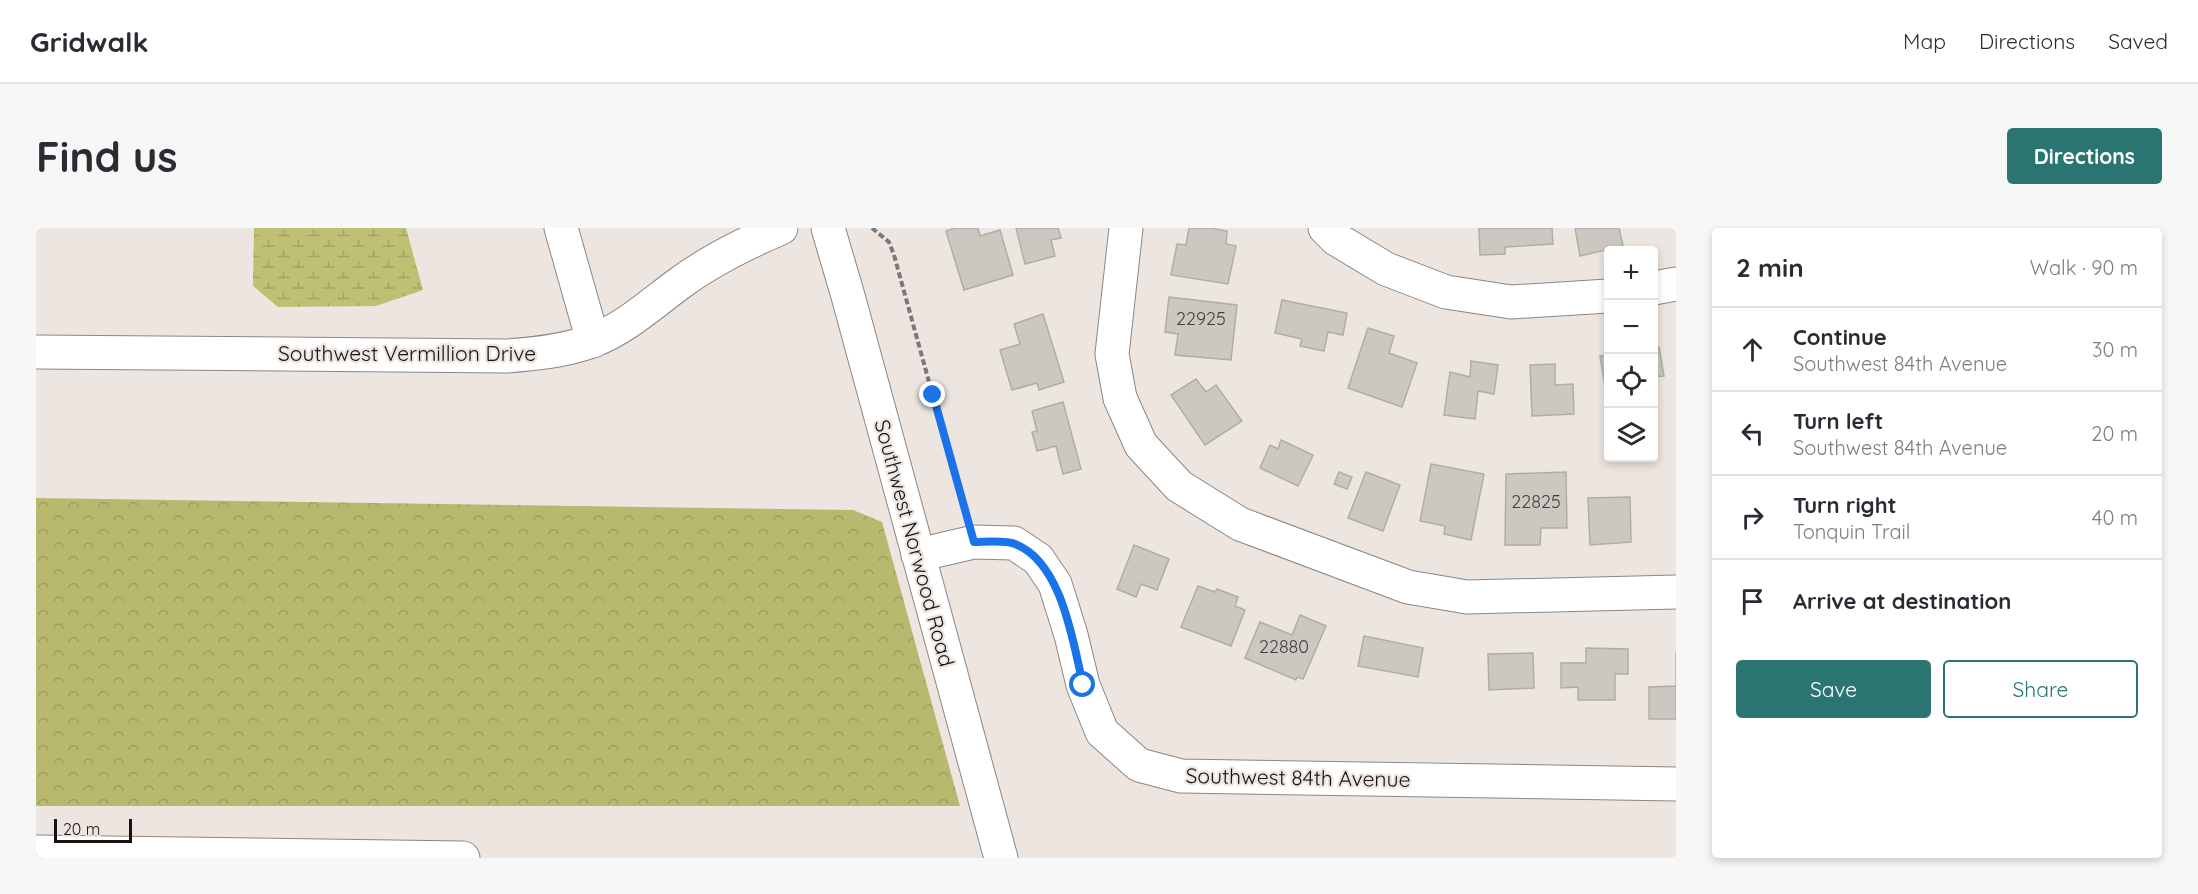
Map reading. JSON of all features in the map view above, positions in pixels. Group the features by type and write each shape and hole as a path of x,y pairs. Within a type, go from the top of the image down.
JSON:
{"main road":[{"path":"561,228 592,340"},
{"name":"Southwest Vermillion Drive","path":"36,352 506,356 538,354 592,340 636,318 681,282 716,260 752,240 781,228"},
{"name":"Southwest Norwood Road","path":"828,228 1001,858"},
{"path":"1126,228 1112,354 1120,398 1141,445 1179,486 1240,524 1408,587 1467,597 1676,592"},
{"path":"1325,228 1336,239 1386,269 1446,292 1510,302 1604,296"},
{"path":"1658,287 1676,284"},
{"name":"Southwest 84th Avenue","path":"918,555 974,542 1014,543 1038,559 1055,584 1083,685 1102,732 1139,765 1181,776 1676,784"},
{"path":"36,852 463,858"}],"path":[{"path":"872,228 889,242 894,255 974,542"}],"green space":[{"path":"254,228 406,228 423,290 376,306 278,307 253,286"},
{"path":"36,498 853,510 882,522 960,806 36,806"}],"building":[{"path":"955,228 978,228 980,236 1000,230 1013,275 964,290 946,231"},
{"path":"1016,228 1058,228 1061,238 1051,240 1055,256 1025,264"},
{"path":"1189,228 1227,231 1226,244 1236,246 1228,284 1171,275 1177,244 1186,245"},
{"path":"1479,228 1552,228 1553,244 1505,247 1505,254 1480,255"},
{"path":"1575,228 1619,228 1623,246 1604,246 1604,250 1580,256"},
{"path":"1169,297 1237,305 1231,360 1175,355 1178,334 1165,332"},
{"path":"1282,300 1347,313 1343,335 1328,332 1324,351 1300,346 1302,339 1275,333"},
{"path":"1043,314 1064,382 1039,390 1037,383 1012,390 1000,350 1020,344 1014,324"},
{"path":"1368,328 1394,336 1389,353 1417,363 1402,407 1348,388"},
{"path":"1658,347 1659,347 1664,376 1658,377"},
{"path":"1600,356 1604,356 1604,380"},
{"path":"1471,361 1498,365 1494,394 1478,391 1475,419 1444,415 1450,372 1470,377"},
{"path":"1555,364 1555,385 1573,384 1574,414 1532,416 1530,365"},
{"path":"1196,379 1206,392 1216,385 1242,421 1205,445 1171,395"},
{"path":"1063,402 1081,469 1063,474 1056,446 1037,451 1032,432 1037,431 1032,411"},
{"path":"1281,440 1313,455 1298,486 1260,468 1270,445 1278,449"},
{"path":"1431,464 1484,474 1471,540 1444,534 1445,526 1420,521"},
{"path":"1339,472 1352,477 1347,489 1334,484"},
{"path":"1366,472 1400,485 1383,531 1348,518"},
{"path":"1566,472 1567,528 1541,528 1540,545 1505,545 1506,474"},
{"path":"1630,497 1631,542 1590,545 1588,498"},
{"path":"1134,545 1169,559 1157,590 1141,584 1136,597 1117,589"},
{"path":"1198,586 1215,592 1217,589 1238,597 1235,606 1245,610 1231,646 1181,627"},
{"path":"1300,615 1326,626 1303,679 1297,677 1296,680 1245,658 1260,622 1292,635"},
{"path":"1364,636 1423,648 1418,677 1358,666"},
{"path":"1586,648 1628,649 1628,674 1615,674 1615,700 1578,700 1578,687 1561,688 1561,663 1586,663"},
{"path":"1533,653 1534,688 1489,690 1488,654"},
{"path":"1676,686 1676,719 1649,719 1649,687"}],"route":[{"path":"933,395 974,542 1014,543 1038,559 1055,584 1083,685"}]}
